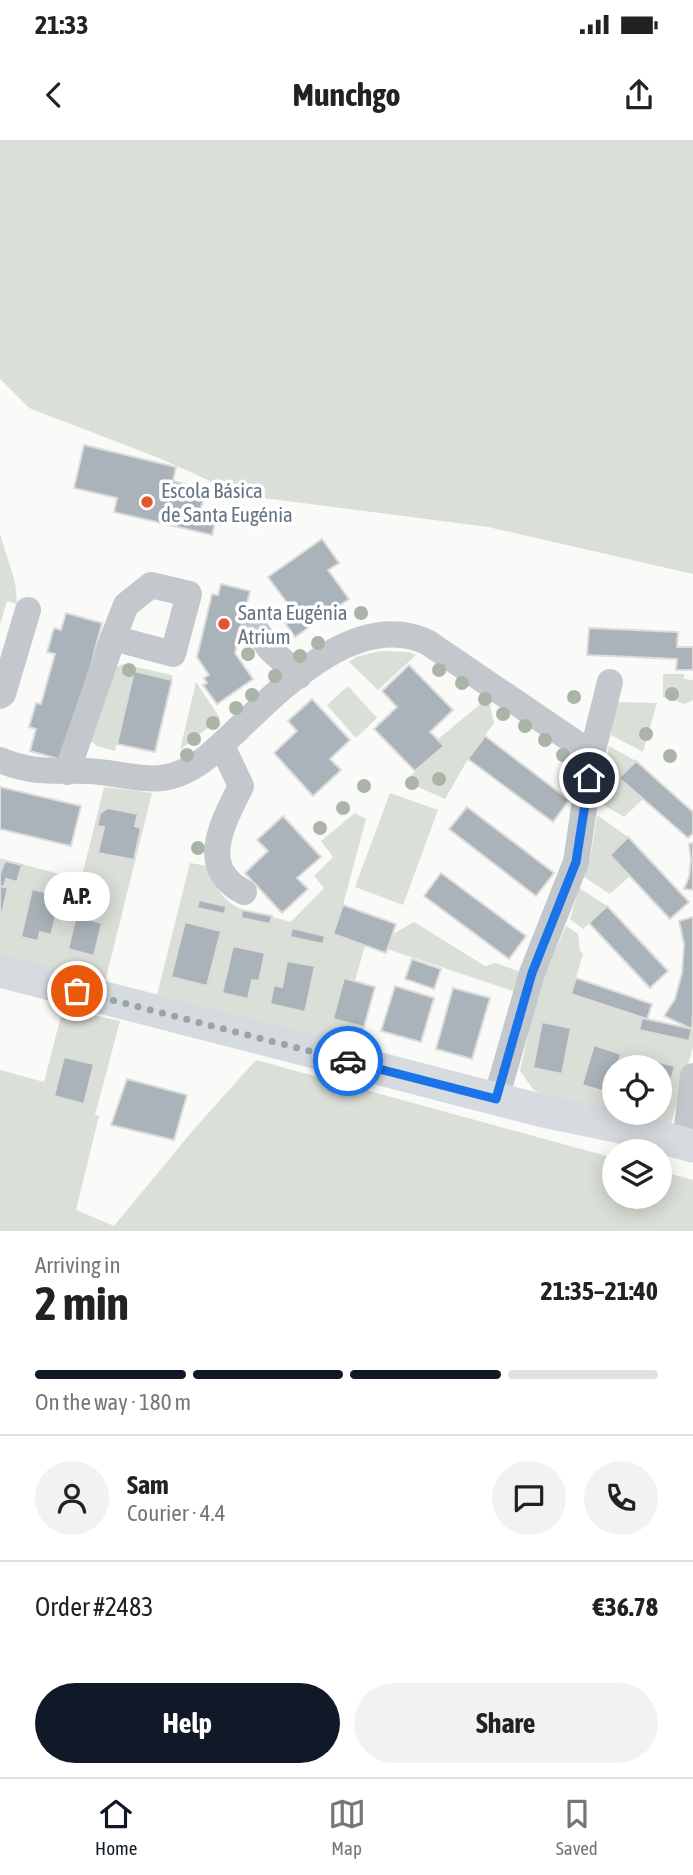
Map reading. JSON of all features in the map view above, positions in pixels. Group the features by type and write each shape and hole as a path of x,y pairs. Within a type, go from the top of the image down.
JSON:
{"main road":[{"path":"0,971 539,1110 691,1138"}],"street":[{"path":"0,696 3,694 28,610"},
{"path":"253,626 270,649 299,676"},
{"path":"0,760 31,771 158,778 191,768 222,746 299,676 334,650 352,641 395,634 412,636 436,648 592,754"},
{"path":"67,772 113,638"},
{"path":"496,1099 532,973 576,862 592,754 610,682"},
{"path":"222,746 241,786 218,834 216,847 224,875 232,886 244,892"},
{"path":"691,1138 693,1076"}],"shaded area":[{"path":"0,140 693,140 693,574 488,527 241,495 159,458 29,408 0,379"},
{"path":"0,534 15,582 17,604 7,601 0,625"},
{"path":"380,651 409,652 416,655 378,690 349,662 356,657"},
{"path":"123,664 172,675 172,680 134,671 115,751 90,741 115,668"},
{"path":"663,674 684,674 684,679 693,680 693,700 685,704 663,697"},
{"path":"196,682 220,718 180,750"},
{"path":"348,686 377,718 356,738 327,705"},
{"path":"484,701 490,705 494,723 468,759 445,799 405,781 444,746 437,740"},
{"path":"614,702 657,703 643,752 611,735"},
{"path":"609,746 636,761 620,778 643,799 624,817 599,802"},
{"path":"104,787 152,793 105,982 0,955 0,858 81,880"},
{"path":"390,793 438,810 403,905 355,887"},
{"path":"355,813 366,819 333,933 365,945 355,981 343,979 333,1019 364,1027 359,1048 157,995 190,863 208,866 215,883 230,903 250,912 291,922 324,888 314,876 333,857 321,841"},
{"path":"597,815 628,837 610,855 630,876 610,894 584,877 590,860"},
{"path":"579,888 607,906 583,929 570,919"},
{"path":"414,922 485,966 496,963 523,973 516,992 387,949 393,934"},
{"path":"566,926 578,934 580,951 583,954 571,994 642,1018 693,1030 693,1047 672,1120 672,1055 602,1055 602,1108 542,1095 533,1089 520,1071 539,986"},
{"path":"63,1008 120,1021 95,1115 99,1116 76,1210 114,1226 194,1129 256,1060 602,1155 602,1209 672,1209 672,1174 693,1180 693,1231 0,1231 0,1070 44,1082"}],"building":[{"path":"84,445 176,467 173,481 195,487 194,494 204,497 200,511 217,515 212,535 114,512 117,498 74,488"},
{"path":"322,539 339,563 328,570 349,599 295,637 279,614 290,607 268,577"},
{"name":"Santa Eugénia Atrium","path":"221,584 250,591 235,653 253,679 217,704 203,685 207,683 204,678 209,675 197,657 212,594 218,595"},
{"path":"66,613 102,623 66,761 30,751 36,729 29,727 36,703 41,704 55,654 47,652 54,628 61,630"},
{"path":"589,628 678,632 677,647 693,647 693,670 676,670 677,659 587,655"},
{"path":"409,665 453,710 430,732 444,746 415,771 374,729 397,707 382,691"},
{"path":"134,671 172,680 155,752 117,744"},
{"path":"312,699 350,740 330,759 341,770 313,796 274,753 297,731 288,721"},
{"path":"485,736 569,800 553,822 468,759"},
{"path":"636,761 693,812 693,833 688,838 619,778"},
{"path":"0,787 81,806 71,846 0,829"},
{"path":"467,807 554,873 536,896 449,829"},
{"path":"108,808 138,814 135,826 141,828 134,860 98,853 104,827 97,826 100,813"},
{"path":"283,816 321,857 297,878 308,889 282,913 245,873 268,851 257,840"},
{"path":"628,837 689,902 670,919 610,855"},
{"path":"693,843 693,890 684,889 691,860 689,844"},
{"path":"5,861 22,865 17,882 6,879 4,887 0,886 0,874"},
{"path":"441,873 526,936 509,959 424,896"},
{"path":"0,886 8,888 0,921"},
{"path":"32,889 61,896 51,935 40,932 38,941 21,937"},
{"path":"199,900 226,906 225,914 197,908"},
{"path":"343,905 396,924 386,953 333,934"},
{"path":"607,906 668,971 650,988 589,923"},
{"path":"242,910 272,916 270,924 241,918"},
{"path":"76,916 102,923 94,956 68,949"},
{"path":"693,917 692,1029 664,1016 675,999 682,973 684,944 679,921"},
{"path":"185,922 221,931 207,986 171,977"},
{"path":"292,928 325,936 323,944 290,937"},
{"path":"233,946 265,953 259,981 252,980 248,999 222,993"},
{"path":"412,959 441,969 434,989 405,979"},
{"path":"287,961 315,966 305,1012 270,1004 274,985 282,987"},
{"path":"344,978 375,987 364,1027 333,1019"},
{"path":"576,978 652,1004 647,1019 571,994"},
{"path":"395,986 434,998 421,1042 381,1031"},
{"path":"453,988 490,998 472,1059 436,1049"},
{"path":"642,1018 692,1029 689,1041 639,1030"},
{"path":"542,1022 571,1028 562,1074 533,1068"},
{"path":"594,1045 621,1054 602,1055 602,1091 582,1085"},
{"path":"64,1057 94,1064 84,1104 54,1096"},
{"path":"127,1079 187,1095 174,1140 111,1125"}],"way so far":[{"path":"77,991 348,1061"}],"place":[{"name":"Escola Básica de Santa Eugénia","path":"147,502"},
{"name":"Santa Eugénia Atrium","path":"224,624"},
{"name":"A.P.","path":"77,991"}],"route":[{"path":"348,1061 496,1099 532,973 576,862 589,778"}]}
